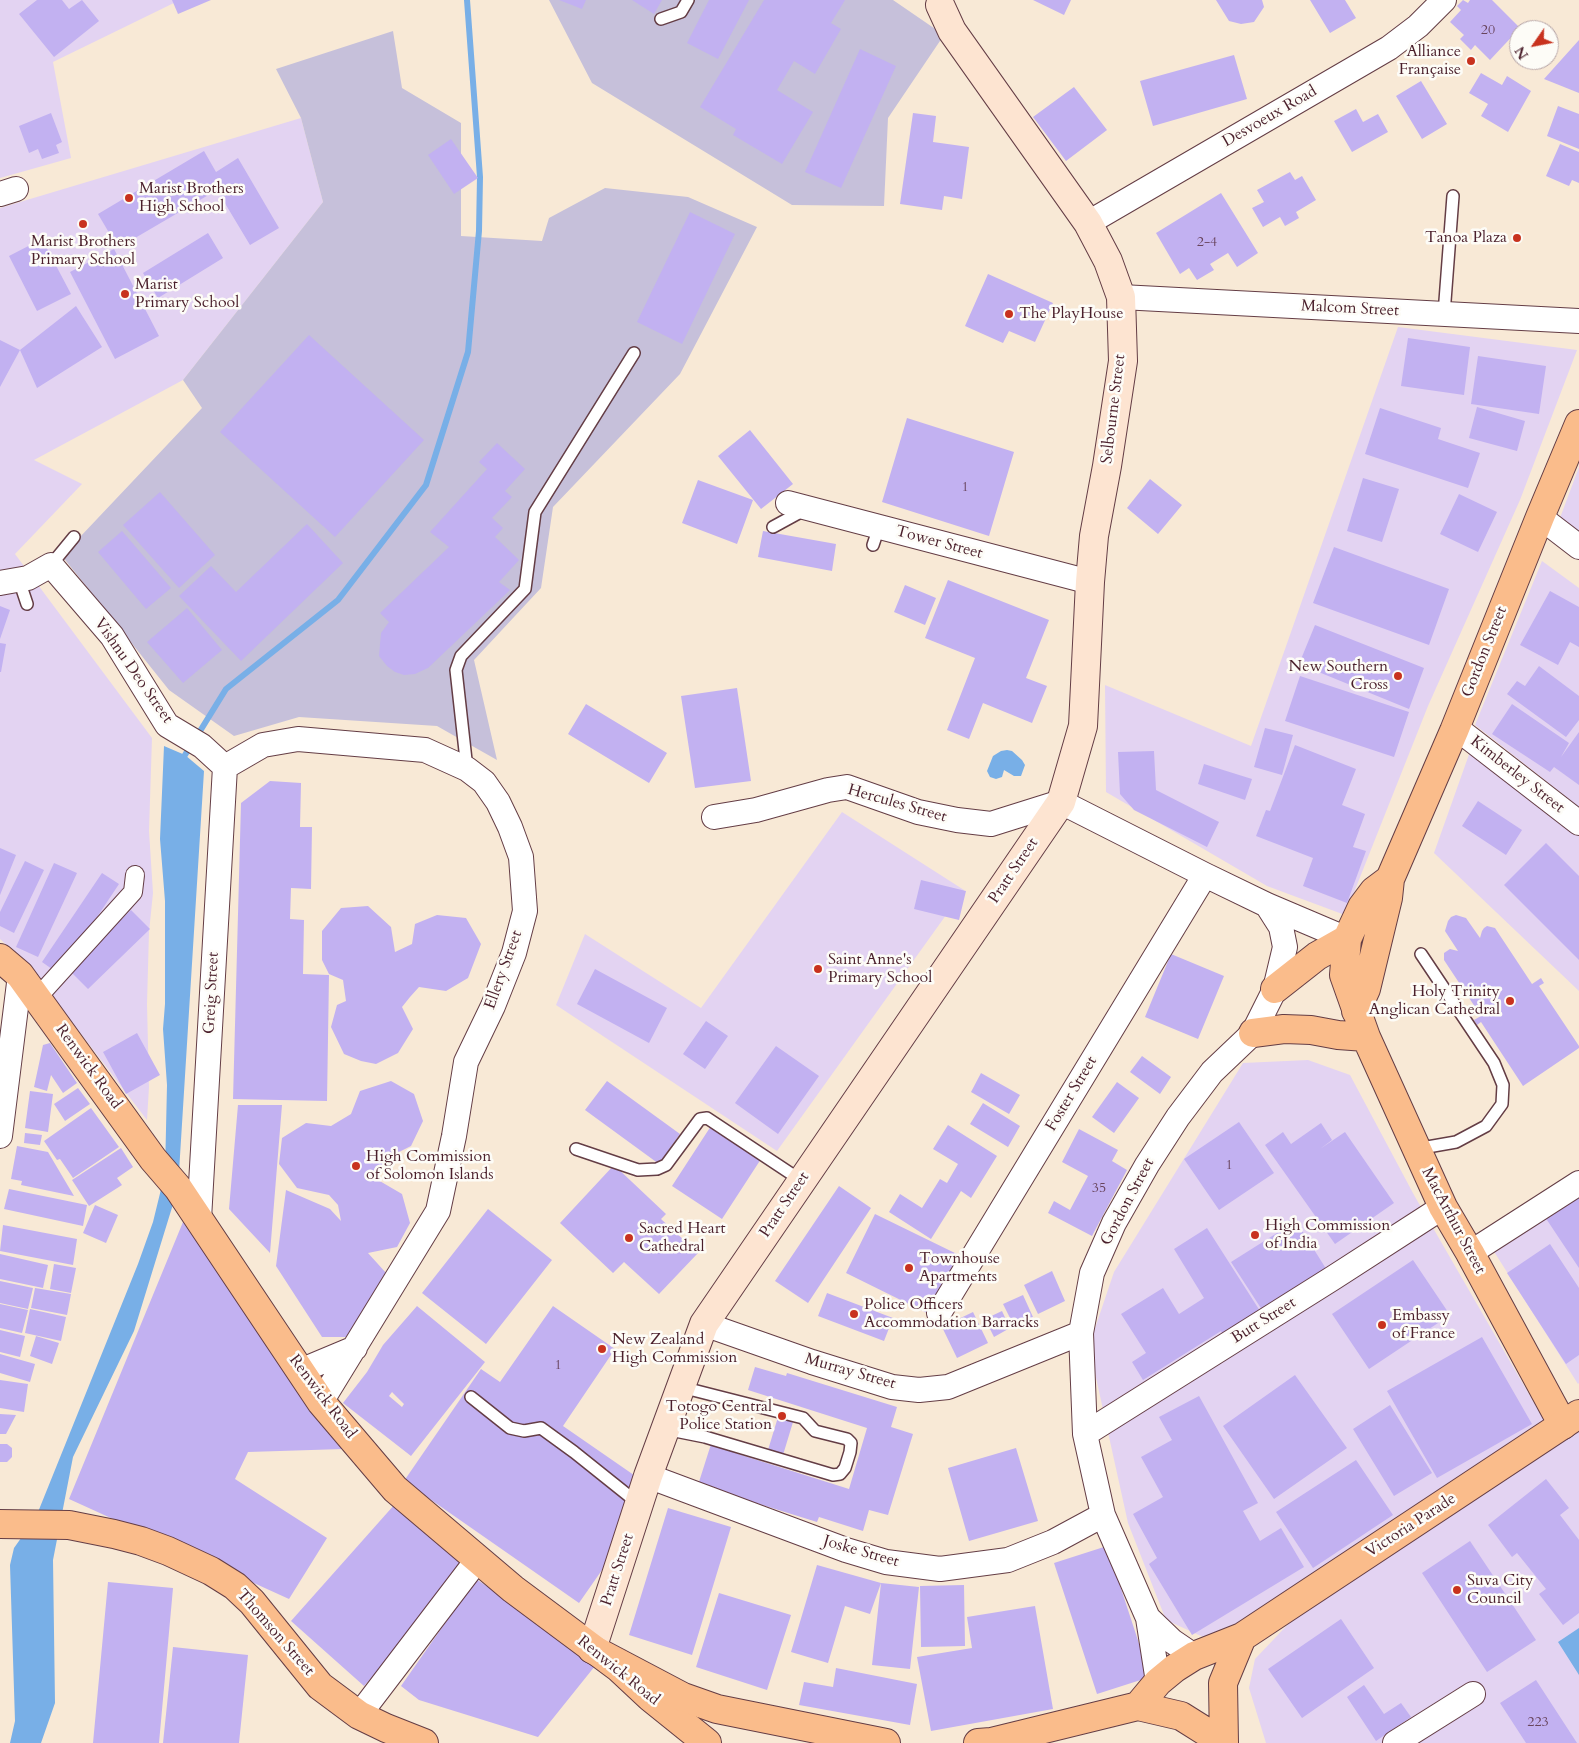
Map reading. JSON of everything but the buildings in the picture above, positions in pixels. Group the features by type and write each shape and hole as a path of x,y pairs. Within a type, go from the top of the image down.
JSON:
{"main road":[{"name":"Selbourne Street","path":"938,2 952,31 1088,222 1108,261 1121,297 1123,361 1094,536 1083,726 1061,802"},
{"name":"Gordon Street","path":"1390,878 1455,727 1579,424"},
{"name":"Pratt Street","path":"592,1649 648,1476 704,1324 1061,802"},
{"name":"MacArthur Street","path":"1390,878 1374,890 1362,907 1347,939 1344,974 1356,1010 1366,1037 1443,1207 1571,1420"},
{"path":"1356,1010 1366,989 1388,898 1390,878"},
{"path":"1275,989 1317,956 1347,939"},
{"name":"Renwick Road","path":"10,966 37,998 153,1159 178,1188 321,1402 395,1489 513,1589 619,1668 650,1697 706,1743"},
{"path":"1253,1032 1284,1029 1311,1030 1338,1035 1366,1037"},
{"name":"Victoria Parade","path":"1138,1706 1158,1682 1175,1668 1194,1656 1242,1637 1571,1420"},
{"name":"Thomson Street","path":"0,1524 69,1525 141,1541 211,1571 234,1586 262,1613 320,1686 359,1715 424,1743"},
{"path":"1224,1743 1223,1683 1242,1637"},
{"path":"592,1649 683,1697 717,1709 886,1743"},
{"path":"978,1743 991,1742 1138,1706 1181,1716 1224,1743"}],"street":[{"name":"Desvoeux Road","path":"1088,222 1389,48 1418,26 1444,0"},
{"name":"Malcom Street","path":"1121,297 1579,321"},
{"name":"Tower Street","path":"798,506 876,536 1090,582"},
{"path":"1540,516 1579,547"},
{"path":"10,581 28,578 51,564"},
{"name":"Vishnu Deo Street","path":"51,564 112,636 167,725 202,746 225,767"},
{"name":"Kimberley Street","path":"1455,727 1579,822"},
{"name":"Ellery Street","path":"225,767 263,745 298,739 425,750 467,769 484,782 498,802 521,857 525,911 514,953 493,1006 466,1062 454,1136 438,1212 321,1402"},
{"name":"Greig Street","path":"199,1219 225,767"},
{"name":"Hercules Street","path":"714,817 756,810 828,790 847,787 918,812 957,820 991,824 1061,802"},
{"path":"1061,802 1267,905 1347,939"},
{"name":"Foster Street","path":"939,1313 1205,875"},
{"path":"37,998 133,892 135,876"},
{"name":"Gordon Street","path":"1158,1682 1148,1618 1104,1515 1085,1434 1081,1333 1092,1273 1114,1223 1147,1165 1178,1117 1212,1072 1253,1032 1275,989 1285,947 1281,927 1267,905"},
{"path":"0,1136 10,966"},
{"path":"1470,1253 1579,1183"},
{"name":"Butt Street","path":"1085,1434 1443,1207"},
{"name":"Murray Street","path":"704,1324 812,1362 892,1386 919,1390 948,1387 1081,1333"},
{"path":"300,1371 355,1348"},
{"name":"Joske Street","path":"648,1476 846,1550 886,1562 940,1569 1008,1560 1053,1542 1104,1515"},
{"path":"359,1715 478,1559"},
{"name":"Gordon Street","path":"1148,1618 1172,1641 1194,1656"},
{"path":"1395,1743 1473,1694"}],"lane":[{"path":"661,20 681,12 688,0"},
{"path":"1444,314 1452,196"},
{"path":"467,769 456,670 461,656 525,589 535,512 634,353"},
{"path":"773,527 798,506"},
{"path":"51,564 74,537"},
{"path":"10,581 27,604"},
{"path":"1416,1149 1456,1142 1486,1126 1502,1104 1503,1085 1494,1063 1421,954"},
{"path":"576,1149 638,1170 657,1170 666,1165 700,1119 707,1118 802,1181"},
{"path":"665,1429 705,1437 833,1475 840,1474 844,1468 851,1443 847,1439 815,1431 803,1418 681,1387"},
{"path":"471,1397 510,1428 524,1431 541,1428 639,1504"}],"shaded area":[{"path":"0,0 180,0 53,62 71,158 0,178"},
{"path":"549,0 893,0 944,35 888,118 884,206 792,205 592,83"},
{"path":"393,31 402,88 461,123 461,236 542,241 549,218 605,188 688,197 757,227 680,374 553,507 541,588 474,660 497,760 437,726 299,717 234,736 169,690 62,556 202,408 183,380 323,202 301,118 276,69"},
{"path":"301,118 323,202 183,380 34,460 82,484 15,554 152,738 149,831 153,893 149,932 147,1004 149,1087 147,1120 29,966 0,939 0,208"},
{"path":"1398,327 1577,350 1520,500 1428,706 1345,915 1267,886 1106,792 1105,685 1251,746"},
{"path":"1579,467 1579,552 1554,534"},
{"path":"1542,561 1579,588 1579,807 1475,725"},
{"path":"1472,746 1579,830 1579,991 1434,853"},
{"name":"Saint Anne's Primary School","path":"842,812 964,890 777,1151 556,1005 585,934 701,1008"},
{"path":"1308,1060 1350,1075 1414,1195 1545,1422 1212,1641 1166,1620 1128,1523 1089,1346 1114,1272 1243,1063"},
{"path":"1579,1193 1579,1383 1578,1384 1493,1250"},
{"path":"1579,1430 1579,1743 1266,1743 1249,1688 1255,1659 1294,1618"}],"water":[{"path":"164,746 185,755 204,771 178,1188 134,1331 73,1457 53,1560 55,1703 41,1743 10,1743 15,1721 10,1565 14,1548 36,1517 138,1264 153,1222 165,1173 167,1085 163,1029 165,1004 165,901 160,839"},
{"path":"1007,750 1012,751 1025,765 1021,776 1014,776 1004,770 1002,777 996,779 990,777 987,771 993,756"},
{"path":"1579,1628 1579,1675 1558,1642"}],"waterway":[{"path":"197,736 226,689 338,600 426,485 468,352 479,231 480,177 467,0"},
{"path":"185,755 191,745"}],"place":[{"name":"Alliance Française","path":"1471,61"},
{"name":"Marist Brothers High School","path":"129,198"},
{"name":"Marist Brothers Primary School","path":"83,224"},
{"name":"Tanoa Plaza","path":"1517,238"},
{"name":"Marist Primary School","path":"125,294"},
{"name":"The PlayHouse","path":"1009,314"},
{"name":"New Southern Cross","path":"1398,676"},
{"name":"Saint Anne's Primary School","path":"818,969"},
{"name":"Holy Trinity Anglican Cathedral","path":"1510,1001"},
{"name":"High Commission of Solomon Islands","path":"356,1166"},
{"name":"High Commission of India","path":"1255,1235"},
{"name":"Sacred Heart Cathedral","path":"629,1238"},
{"name":"Townhouse Apartments","path":"909,1268"},
{"name":"Police Officers Accommodation Barracks","path":"854,1314"},
{"name":"Embassy of France","path":"1382,1325"},
{"name":"New Zealand High Commission","path":"602,1349"},
{"name":"Totogo Central Police Station","path":"782,1416"},
{"name":"Suva City Council","path":"1457,1590"}]}
